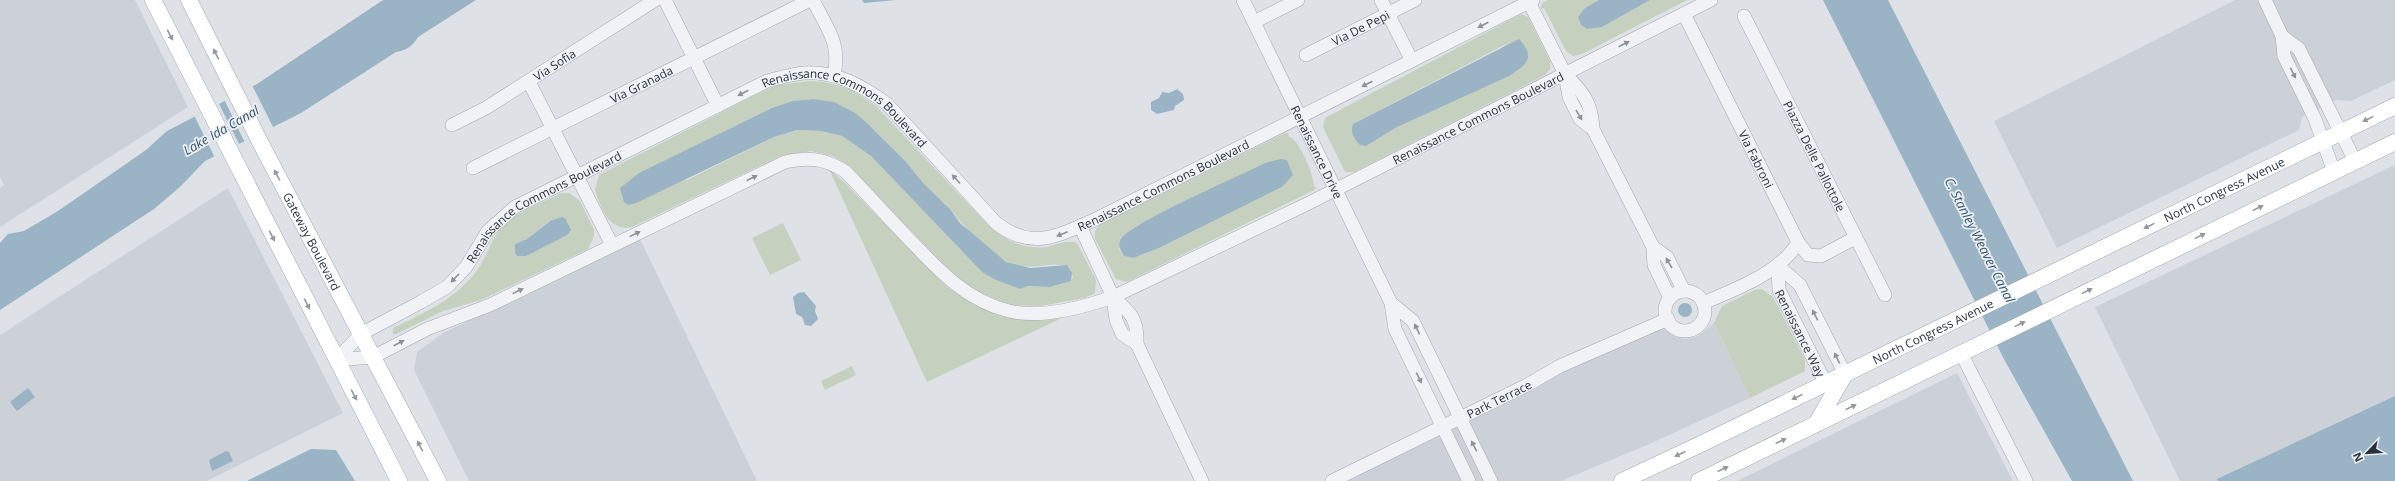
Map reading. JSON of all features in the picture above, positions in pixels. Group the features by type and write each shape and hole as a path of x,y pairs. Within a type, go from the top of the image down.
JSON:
{"main road":[{"path":"153,0 230,154 399,481"},
{"name":"Gateway Boulevard","path":"189,0 259,140 438,481"},
{"name":"North Congress Avenue","path":"1622,481 1826,384 2395,106"},
{"path":"1699,481 2395,142"},
{"path":"1816,424 1845,374"}],"street":[{"name":"Via Sofia","path":"452,125 486,108 529,82 655,0"},
{"path":"664,0 718,106"},
{"name":"Via Granada","path":"473,168 810,0"},
{"path":"813,0 836,46 838,58 834,76"},
{"name":"Renaissance Drive","path":"1243,0 1301,116 1391,303 1395,329 1469,481"},
{"path":"1254,22 1298,0"},
{"path":"1381,0 1412,61"},
{"name":"Via De Pepi","path":"1306,55 1415,0"},
{"name":"Renaissance Commons Boulevard","path":"336,360 373,357 427,329 490,305 785,162 803,158 815,159 835,165 846,172 947,279 984,303 1011,312 1048,313 1089,305 1113,297 1335,189 1712,0"},
{"path":"2265,0 2282,36 2284,56 2315,119 2334,172"},
{"path":"1530,1 1565,74 1569,97 1580,119 1593,129 1653,247 1654,265 1670,298"},
{"name":"Renaissance Commons Boulevard","path":"336,360 360,334 447,287 466,266 488,231 499,219 515,207 767,81 804,73 834,76 867,89 887,104 996,223 1015,235 1036,239 1055,237 1080,226 1530,1"},
{"name":"Via Fabroni","path":"1684,14 1798,242 1808,254 1814,257 1821,256 1855,238"},
{"name":"Piazza Delle Pallottole","path":"1744,16 1885,295"},
{"path":"2282,36 2299,49 2355,161"},
{"path":"529,82 578,175 612,245"},
{"path":"1080,226 1113,297 1116,320 1122,334 1137,344 1202,481"},
{"path":"1703,303 1778,266 1792,252 1798,242"},
{"path":"1653,247 1667,258 1684,291"},
{"name":"Renaissance Way","path":"1778,266 1800,285 1845,374"},
{"name":"Renaissance Way","path":"1778,266 1779,290 1826,384"},
{"path":"1684,291 1696,294 1703,303 1705,309 1703,320 1695,328 1683,330 1671,324 1668,319 1666,308 1670,298 1684,291"},
{"name":"Renaissance Drive","path":"1391,303 1412,321 1491,481"},
{"name":"Park Terrace","path":"1332,481 1527,385 1560,366 1668,319"},
{"path":"1961,353 2026,481"}],"shaded area":[{"path":"0,0 135,0 188,107 0,227 0,188 4,185 0,177"},
{"path":"2235,0 2395,0 2395,80 2351,101 2336,100 2302,117 2299,130 2057,248 1994,121"},
{"path":"2395,165 2395,481 2180,481 2095,307"},
{"path":"228,188 343,413 207,481 0,481 0,335"},
{"path":"640,239 757,481 469,481 414,370 417,352 443,333"},
{"path":"1714,323 1750,398 1647,445 1561,481 1345,481 1523,395 1560,373 1663,328 1676,337 1687,339 1698,336"},
{"path":"1957,373 2013,481 1737,481"}],"green space":[{"path":"1548,0 1599,0 1585,8 1602,27 1650,0 1687,0 1582,54 1573,56 1566,51 1544,8 1541,9 1542,3"},
{"path":"1521,14 1528,17 1550,61 1550,69 1545,75 1354,172 1345,172 1323,127 1325,118","holes":["1510,42 1397,127 1366,146 1353,124"]},
{"path":"810,81 824,82 850,89 876,106 997,233 1012,242 1028,247 1046,247 1069,242 1077,243 1096,280 1095,293 1085,298 1041,306 1012,305 978,292 949,270 845,163 833,156 811,151 780,156 632,227 624,228 617,226 607,217 603,211 595,190 599,175 777,85","holes":["814,99 832,102 847,109 871,127 883,138 923,184 949,207 970,232 984,246 999,257 1015,265 1030,267 1061,265 1069,267 1073,277 1071,281 1050,287 1028,286 1020,289 996,280 982,272 871,156 842,136 821,131 797,130 774,137 687,180 620,188 639,173 793,101"]},
{"path":"1285,133 1289,133 1288,136 1293,139 1302,151 1312,175 1314,187 1317,187 1314,190 1127,282 1116,279 1095,239 1095,231 1099,225","holes":["1293,175 1282,187 1159,248 1133,258 1124,256 1119,249 1135,227 1185,202"]},
{"path":"829,169 844,182 947,287 974,305 999,316 1027,320 1064,317 927,382"},
{"path":"561,193 569,193 580,201 594,230 594,236 588,249 481,300 443,311 396,334 393,334 393,328 438,305 467,282 480,266 494,238 503,225 515,216","holes":["549,221 565,221 569,228 515,244 527,239"]},
{"path":"783,223 801,260 770,275 752,238"},
{"path":"1762,289 1773,297 1805,360 1805,371 1750,398 1714,323 1722,306 1755,290"},
{"path":"852,366 856,375 825,390 821,381"}],"water":[{"name":"Lake Ida Canal","path":"383,0 476,0 418,37 409,48 396,52 301,113 205,161 180,187 154,209 0,310 0,243 8,234 24,231 58,211 146,150 167,131 257,84"},
{"path":"862,0 896,0 864,3"},
{"path":"1599,0 1650,0 1602,27 1587,29 1581,25 1578,17 1585,8"},
{"name":"C. Stanley Weaver Canal","path":"1823,0 1888,0 2133,481 2072,481 2005,361"},
{"path":"1519,39 1527,51 1527,60 1521,68 1509,76 1397,127 1366,146 1360,145 1354,138 1352,133 1353,124"},
{"path":"1177,89 1183,94 1184,100 1175,106 1174,110 1157,114 1151,110 1151,102 1159,98 1162,92 1169,93"},
{"path":"814,99 834,102 855,113 867,123 906,162 923,183 950,209 960,223 1006,262 1030,268 1067,265 1072,273 1071,281 1050,287 1028,286 1020,289 996,280 982,272 871,156 842,136 821,131 797,130 774,137 636,203 628,205 624,202 620,188 639,173 772,108 793,101"},
{"path":"1281,159 1287,160 1293,175 1282,187 1159,248 1133,258 1124,256 1119,246 1121,239 1129,231 1165,211 1265,163"},
{"path":"562,217 565,218 571,230 567,235 526,256 517,256 515,253 515,244 527,239 550,221"},
{"path":"804,292 816,306 815,311 818,319 811,326 805,325 802,317 796,314 793,297 798,293"},
{"path":"1685,303 1690,305 1692,310 1690,315 1685,317 1680,315 1678,310 1680,305"},
{"path":"28,388 35,397 17,411 10,402"},
{"path":"2395,396 2395,481 2218,481 2217,479"},
{"path":"311,449 336,450 355,481 247,481"},
{"path":"226,451 229,452 233,461 212,471 209,460"}],"pier":[{"path":"252,85 274,129 245,143 224,99"},
{"path":"218,102 240,146 215,158 194,115"}]}
